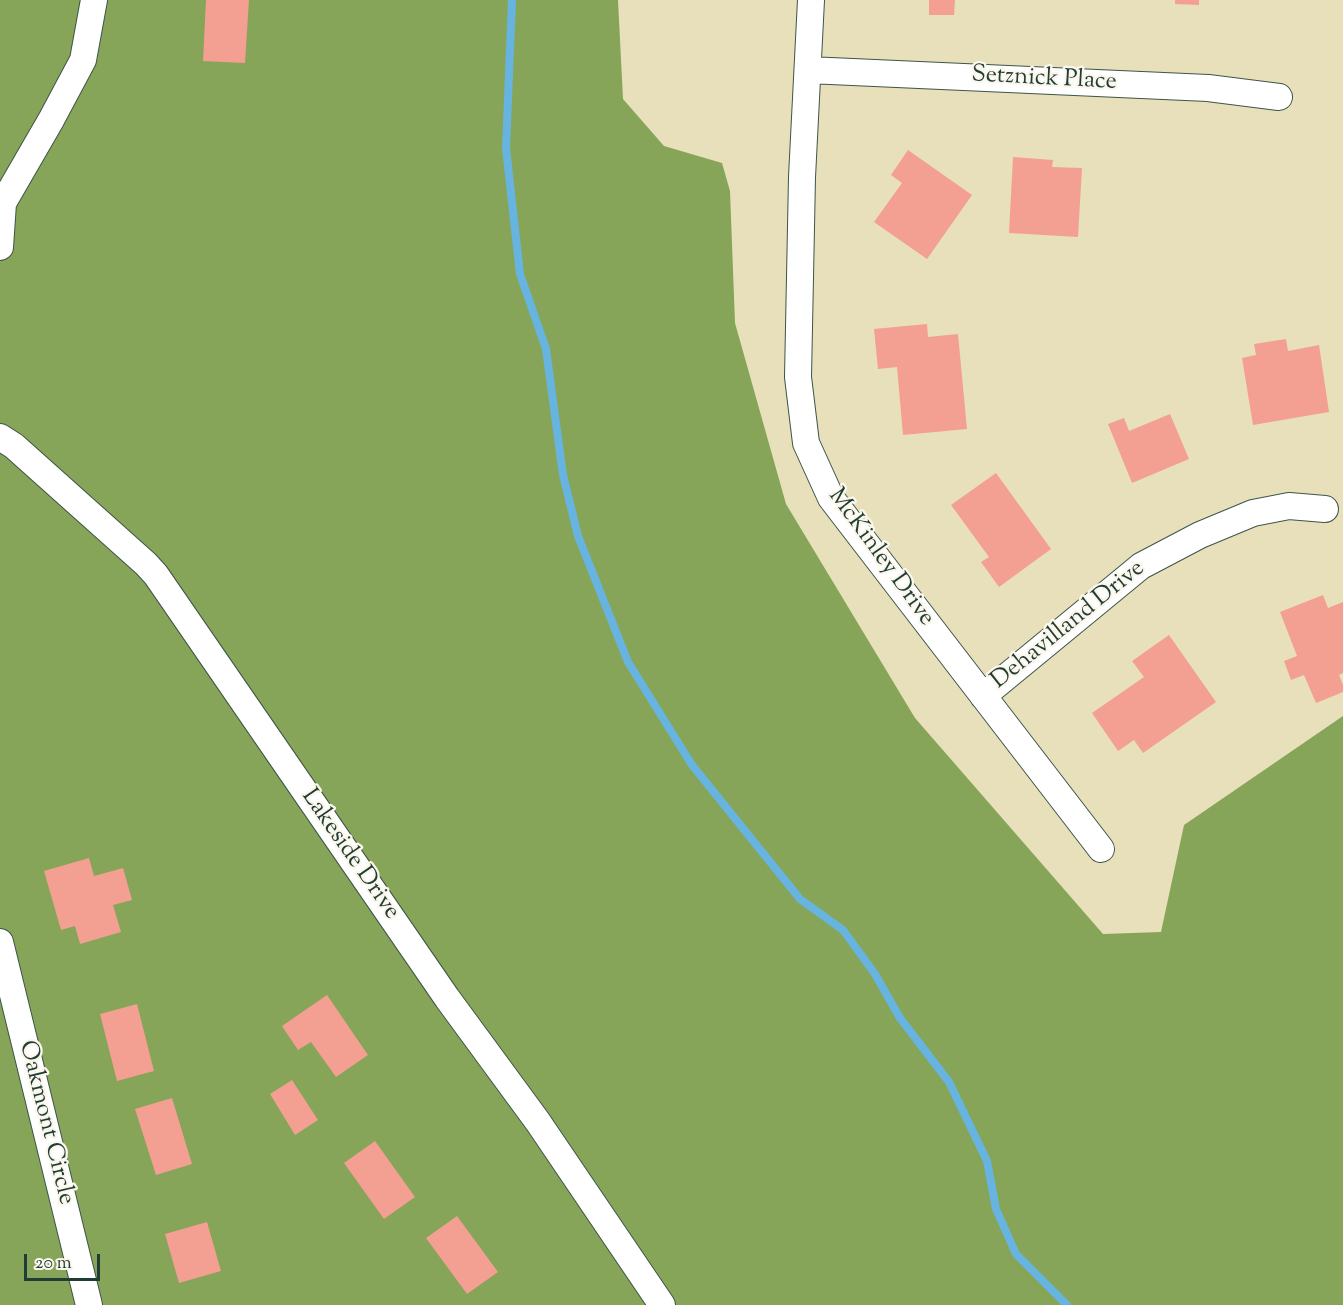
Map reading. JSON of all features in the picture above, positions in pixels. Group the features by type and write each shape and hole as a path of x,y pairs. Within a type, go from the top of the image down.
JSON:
{"street":[{"path":"0,248 3,203 83,60 94,0"},
{"name":"McKinley Drive","path":"811,0 802,177 798,377 806,443 831,498 1101,849"},
{"name":"Setznick Place","path":"808,70 1208,88 1279,97"},
{"name":"Lakeside Drive","path":"0,437 14,446 156,575 447,998 538,1122 662,1305"},
{"name":"Dehavilland Drive","path":"983,696 1141,566 1200,535 1253,513 1289,506 1325,509"},
{"name":"Oakmont Circle","path":"0,942 89,1305"}],"green space":[{"path":"0,0 618,0 623,99 664,146 722,163 730,191 735,323 786,504 915,718 1103,934 1161,932 1184,825 1343,716 1343,1305 0,1305"}],"building":[{"path":"206,0 249,0 245,63 203,61"},
{"path":"929,0 955,0 954,15 929,15"},
{"path":"1175,0 1199,0 1199,5 1175,4"},
{"path":"908,150 972,195 927,259 874,222 902,183 891,175"},
{"path":"1013,157 1053,160 1052,167 1082,168 1078,237 1009,233"},
{"path":"927,324 928,337 958,334 967,429 903,435 897,367 878,369 874,329"},
{"path":"1286,339 1288,351 1319,345 1329,412 1253,425 1242,358 1256,355 1254,344"},
{"path":"1170,414 1189,459 1132,483 1108,424 1124,418 1129,431"},
{"path":"996,473 1051,549 999,587 981,562 989,557 951,505"},
{"path":"1323,595 1328,608 1343,602 1343,673 1339,675 1343,692 1316,703 1304,675 1291,680 1284,661 1297,656 1280,612"},
{"path":"1169,635 1216,702 1143,753 1134,740 1118,751 1092,713 1144,677 1132,661"},
{"path":"89,858 94,876 123,868 132,900 113,905 121,932 80,944 75,926 61,930 44,871"},
{"path":"327,995 368,1055 336,1077 311,1042 298,1050 282,1026"},
{"path":"137,1004 154,1071 117,1081 100,1014"},
{"path":"292,1080 318,1120 295,1135 270,1094"},
{"path":"172,1098 192,1164 156,1175 135,1109"},
{"path":"375,1141 415,1197 384,1219 344,1163"},
{"path":"457,1216 498,1272 467,1294 426,1238"},
{"path":"207,1222 221,1271 179,1283 165,1234"}],"waterway":[{"path":"512,0 506,148 520,274 546,349 563,475 578,536 628,662 692,765 800,899 843,930 875,974 900,1018 949,1082 987,1161 996,1209 1016,1254 1067,1305"}]}
